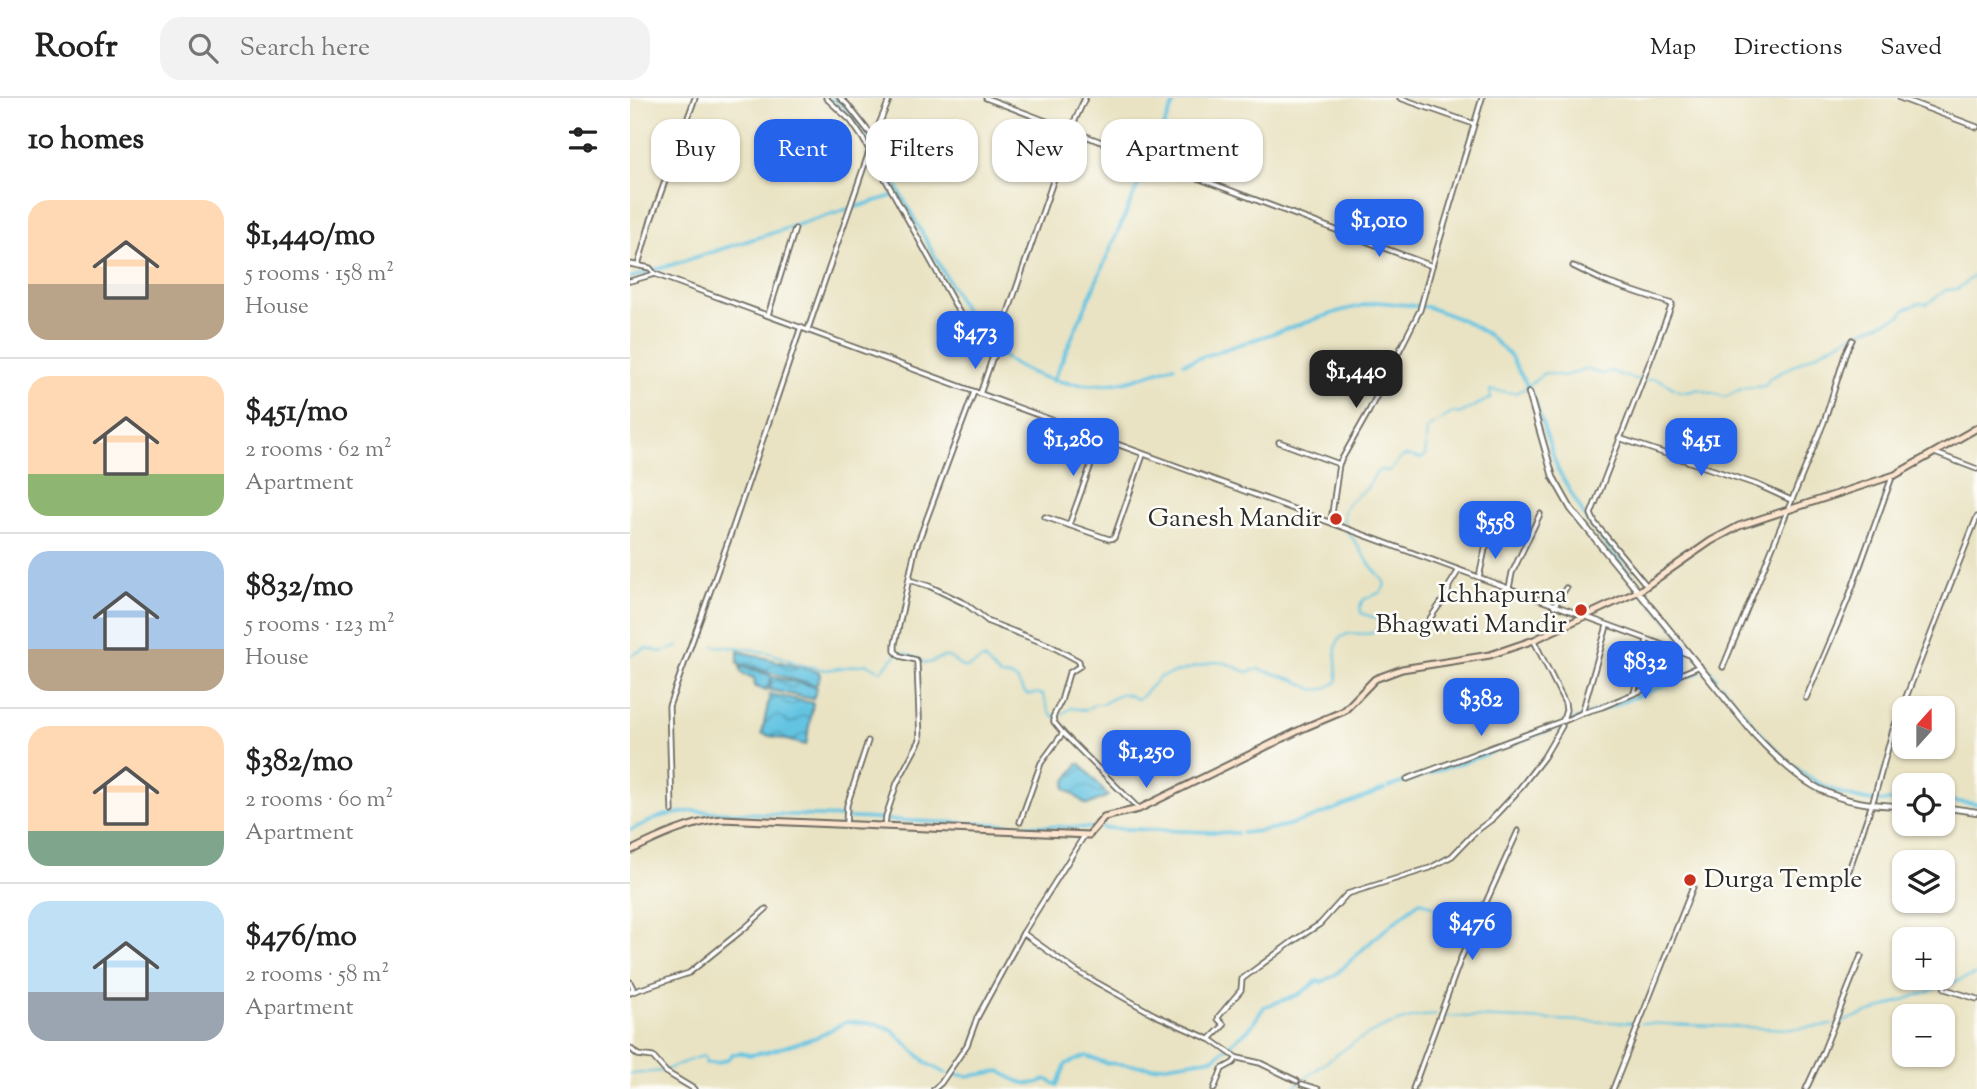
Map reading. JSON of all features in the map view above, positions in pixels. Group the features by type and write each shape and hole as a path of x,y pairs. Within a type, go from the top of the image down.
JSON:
{"main road":[{"path":"630,851 712,820 1084,836 1093,833 1104,817 1139,809 1306,727 1345,711 1375,679 1402,668 1490,655 1534,640 1642,589 1711,541 1739,526 1892,477 1977,428"}],"street":[{"path":"638,265 650,220 695,98"},
{"path":"826,98 851,121 866,140"},
{"path":"840,98 866,127"},
{"path":"881,119 890,98"},
{"path":"986,98 1044,119"},
{"path":"1076,119 1085,98"},
{"path":"1400,98 1474,124"},
{"path":"1331,522 1339,464 1422,306 1482,98"},
{"path":"1900,98 1977,127"},
{"path":"808,329 866,165"},
{"path":"890,182 964,321 995,355"},
{"path":"979,394 995,355 1053,182"},
{"path":"1208,182 1432,266"},
{"path":"768,315 795,229"},
{"path":"630,264 1100,440 1353,530 1692,656"},
{"path":"1573,266 1606,282 1671,302 1591,514 1595,523 1692,656 1754,734 1797,776 1842,799 1871,805 1892,806"},
{"path":"630,281 653,272"},
{"path":"673,811 669,706 801,327"},
{"path":"1723,667 1824,422 1852,340"},
{"path":"885,826 897,783 920,740 917,663 916,660 895,652 915,550 974,392"},
{"path":"1529,393 1543,446 1560,491 1571,509 1642,589"},
{"path":"1619,438 1758,485 1791,500"},
{"path":"1069,525 1100,440"},
{"path":"1279,442 1339,464"},
{"path":"1935,453 1977,469"},
{"path":"1045,517 1114,538 1143,455"},
{"path":"1806,698 1847,602 1892,477"},
{"path":"1509,588 1512,573 1539,514"},
{"path":"1849,870 1874,799 1893,730 1977,517"},
{"path":"1479,577 1485,549 1493,538"},
{"path":"1426,624 1459,570"},
{"path":"909,580 966,604 989,622 1049,645 1079,661 1080,666 1067,677 1054,722 1139,809"},
{"path":"1554,606 1566,588"},
{"path":"1582,713 1608,625"},
{"path":"1534,640 1564,703 1566,713 1562,722 1565,720"},
{"path":"1634,692 1647,640"},
{"path":"1407,779 1602,707 1700,666"},
{"path":"1210,1039 1223,1027 1218,1018 1241,990 1242,979 1321,924 1347,894 1430,869 1452,856 1516,793 1544,757 1562,726"},
{"path":"1020,822 1041,763 1063,733"},
{"path":"846,824 845,815 868,741"},
{"path":"1955,808 1977,811"},
{"path":"1413,1089 1461,958 1518,831"},
{"path":"934,1089 967,1045 977,1018 1023,933 1084,836"},
{"path":"1613,1089 1693,887"},
{"path":"630,982 631,992 689,973 766,909"},
{"path":"1023,933 1096,982 1154,1015 1210,1039 1237,1058 1260,1063 1318,1089"},
{"path":"1806,1089 1861,956"},
{"path":"1948,990 1977,999"},
{"path":"630,1048 638,1055 653,1057 666,1072 694,1089"},
{"path":"1214,1089 1222,1069 1237,1058"}],"water":[{"path":"738,651 819,672 820,676 817,684 812,685 738,663"},
{"path":"740,666 772,677 817,687 813,699 770,690 771,678 767,690 755,687 754,678 744,675"},
{"path":"770,694 813,703 806,745 762,734"},
{"path":"1078,764 1081,764 1108,796 1087,805 1065,788 1066,781"}],"waterway":[{"path":"832,98 851,114 876,149 972,324 994,349 1008,360 1039,376 1092,385 1127,381 1174,366"},
{"path":"1053,381 1176,98"},
{"path":"853,208 892,196"},
{"path":"630,278 848,209"},
{"path":"1344,526 1346,506 1366,489 1377,472 1390,471 1403,457 1421,459 1425,456 1427,428 1454,412 1459,414 1491,398 1490,390 1515,393 1544,373 1564,376 1585,369 1602,374 1612,371 1640,380 1656,379 1679,391 1691,392 1698,389 1726,397 1743,388 1765,386 1770,378 1854,334 1900,316 1905,309 1919,303 1927,304 1946,290 1957,289 1977,274"},
{"path":"1184,363 1340,311 1377,302 1428,307 1465,321 1487,334 1510,355 1533,396 1558,470 1589,524 1716,678"},
{"path":"714,646 770,653 802,665 826,670 867,664 881,671 899,652 926,663 948,657 965,668 984,659 1000,676 1016,679 1028,695 1043,695 1049,712 1055,717 1071,708 1085,710 1095,704 1103,704 1119,694 1140,698 1160,677 1213,662 1226,663 1247,672 1259,669 1295,680 1314,690 1325,689 1337,682 1336,649 1340,638 1348,634 1373,633 1379,627 1379,621 1361,613 1360,607 1363,600 1381,592 1385,585 1347,531"},
{"path":"630,656 646,648 661,652 678,647"},
{"path":"1389,787 1484,755 1700,672"},
{"path":"1721,685 1767,740 1800,771 1841,793 1866,800 1892,800"},
{"path":"1242,833 1298,822 1385,789"},
{"path":"1955,801 1977,804"},
{"path":"630,830 662,816 693,811 844,817"},
{"path":"847,818 884,819"},
{"path":"887,820 1094,828"},
{"path":"1102,828 1237,833"},
{"path":"950,1074 971,1076 1000,1071 1028,1084 1046,1079 1057,1085 1066,1064 1086,1056 1106,1063 1153,1067 1214,1058 1250,1028 1264,1007 1300,994 1317,981 1322,982 1335,975 1420,901 1475,925"},
{"path":"1836,1024 1977,974"},
{"path":"1292,1089 1324,1063 1378,1030 1416,1017 1437,1015"},
{"path":"1443,1016 1637,1023"},
{"path":"706,1063 717,1063 728,1059 732,1054 767,1052 817,1037 846,1022 855,1022 877,1024 892,1030 928,1064 945,1073"},
{"path":"1641,1023 1791,1029 1832,1025"},
{"path":"666,1070 704,1056 706,1063"},
{"path":"630,1074 663,1071"}],"place":[{"name":"Ganesh Mandir","path":"1336,519"},
{"name":"Ichhapurna Bhagwati Mandir","path":"1581,610"},
{"name":"Durga Temple","path":"1690,880"}]}
